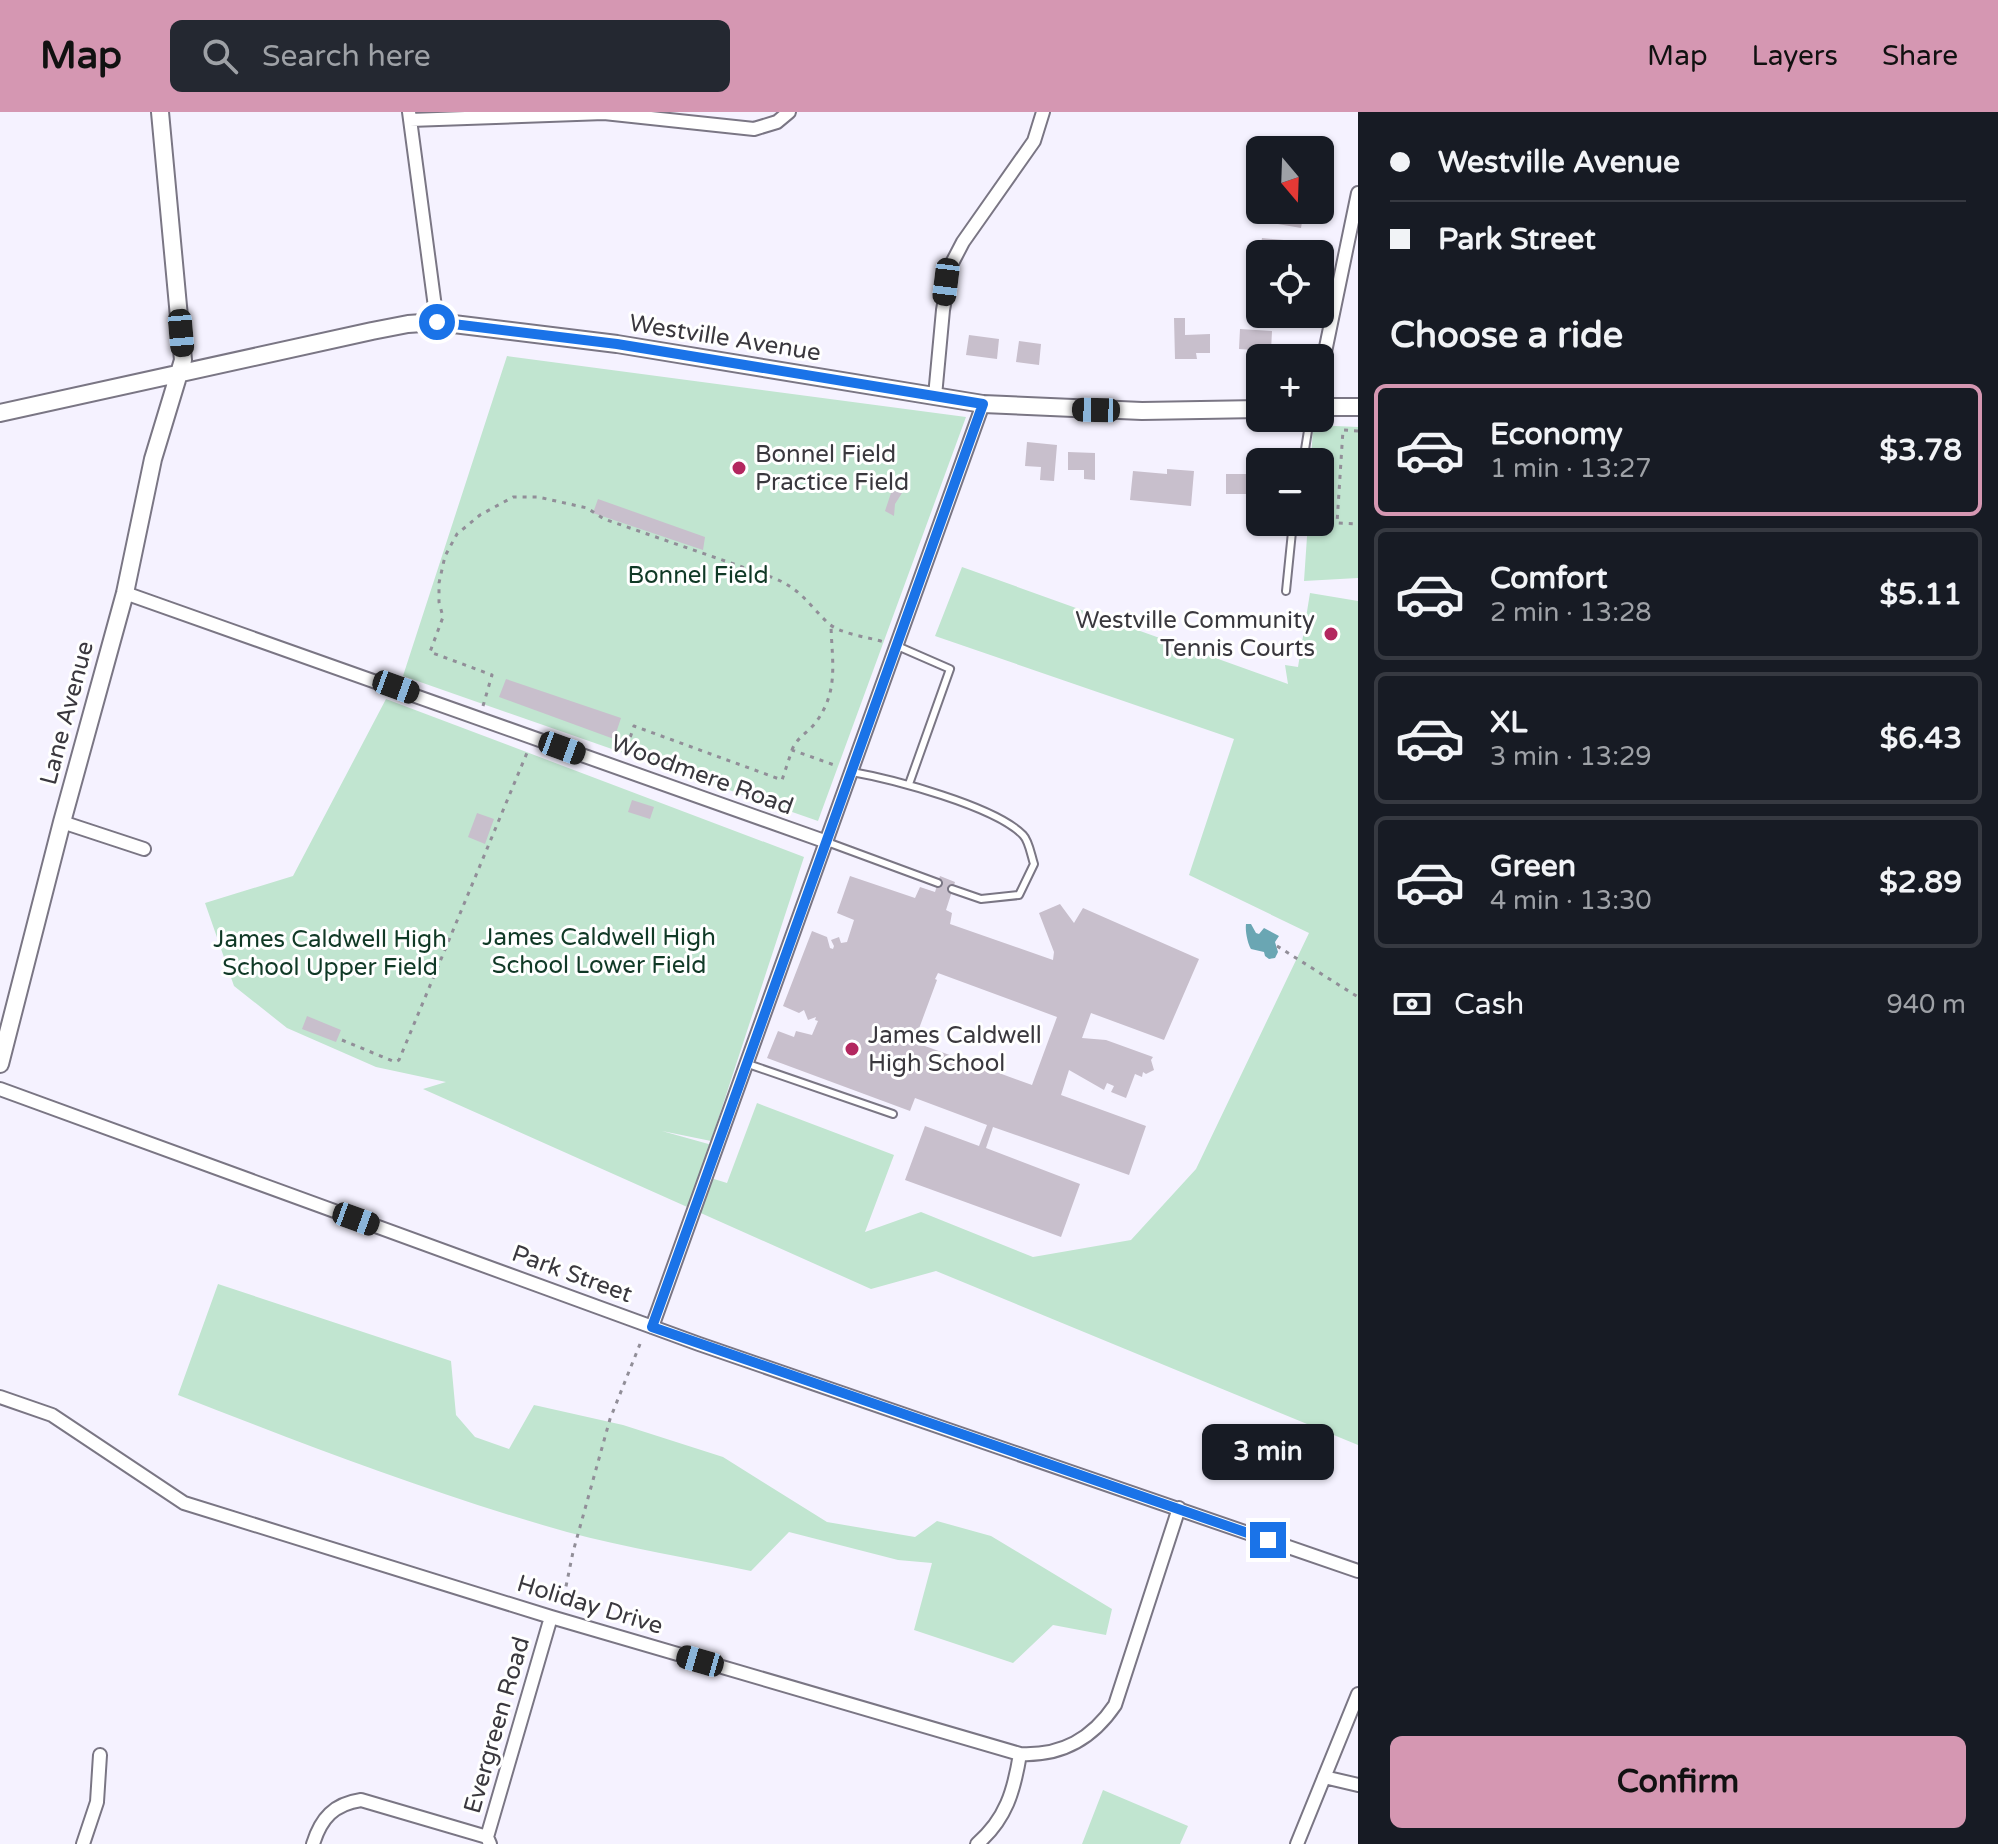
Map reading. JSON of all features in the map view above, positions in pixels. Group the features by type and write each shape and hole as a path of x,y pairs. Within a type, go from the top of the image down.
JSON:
{"street":[{"name":"Lane Avenue","path":"0,1064 125,593 153,459 183,360 160,112"},
{"path":"437,322 409,116 604,112 754,129 777,122 789,112"},
{"path":"935,396 951,265 970,232 1034,141 1043,112"},
{"path":"1327,344 1358,193"},
{"name":"Westville Avenue","path":"0,413 396,326 437,322 617,344 983,404 1101,410 1246,409"},
{"path":"652,1327 983,404"},
{"path":"1334,407 1358,407"},
{"name":"Woodmere Road","path":"125,593 827,842"},
{"path":"62,822 144,849"},
{"name":"Park Street","path":"0,1089 652,1327 1358,1571"},
{"name":"Holiday Drive","path":"0,1397 52,1415 184,1503 551,1617 1020,1754 1052,1752 1072,1746 1089,1735 1115,1705 1179,1508"},
{"name":"Evergreen Road","path":"489,1841 551,1617"},
{"path":"1297,1844 1358,1694"},
{"path":"977,1844 989,1833 1011,1801 1020,1754"},
{"path":"83,1844 97,1802 100,1755"},
{"path":"1324,1777 1358,1785"},
{"path":"313,1844 325,1817 335,1808 361,1800 489,1841"}],"lane":[{"path":"1286,591 1292,536"},
{"path":"895,645 950,669 909,784"},
{"path":"852,772 909,784 997,816 1025,836 1034,864 1019,895 981,899 952,889"},
{"path":"827,842 938,883"},
{"path":"748,1064 893,1114"}],"path":[{"path":"1358,431 1343,430 1337,523 1358,524"},
{"path":"479,718 492,675 430,652 443,617 439,583 445,556 457,534 480,515 513,497 538,497 587,508 604,519 783,582 804,596 831,626 895,645"},
{"path":"620,769 634,726 782,780 795,743 810,730 830,697 835,678 831,626"},
{"path":"342,1040 395,1062 399,1060 533,737"},
{"path":"792,750 852,772"},
{"path":"1277,946 1358,997"},
{"path":"551,1617 563,1606 573,1552 610,1419 639,1344 652,1327"}],"green space":[{"name":"Bonnel Field","path":"507,356 966,417 818,821 403,676"},
{"path":"1334,426 1358,427 1358,578 1304,581 1307,536 1334,536 1334,448 1312,448 1313,432 1334,432"},
{"path":"962,567 1288,684 1285,665 1298,667 1310,593 1358,601 1358,1445 936,1271 871,1289 423,1089 446,1082 376,1067 287,1028 234,986 205,903 293,876 386,699 804,857 711,1141 662,1131 712,1145 701,1175 727,1183 757,1103 894,1155 865,1232 921,1212 1033,1257 1131,1240 1196,1169 1309,933 1189,875 1234,739 935,636"},
{"path":"218,1284 451,1361 456,1415 475,1437 509,1449 534,1405 623,1425 723,1457 827,1522 915,1537 937,1521 991,1536 1112,1609 1106,1635 1053,1625 1013,1663 914,1630 932,1563 898,1560 789,1532 751,1571 612,1543 518,1518 420,1486 178,1395"},
{"path":"1103,1790 1188,1826 1180,1844 1082,1844"}],"water":[{"path":"1246,924 1251,924 1256,933 1259,934 1264,928 1279,936 1275,942 1278,952 1275,958 1269,959 1264,952 1251,949"}],"building":[{"path":"1278,224 1302,224 1301,228"},
{"path":"1174,318 1185,318 1185,335 1210,334 1210,353 1196,353 1197,359 1175,359"},
{"path":"1240,329 1272,331 1271,344 1246,344 1246,349 1239,349"},
{"path":"969,335 999,339 997,359 966,355"},
{"path":"1019,341 1041,344 1039,365 1016,362"},
{"path":"1027,442 1057,445 1054,481 1040,480 1041,467 1025,466"},
{"path":"1068,452 1095,453 1095,480 1084,479 1084,470 1068,470"},
{"path":"1167,469 1194,471 1191,506 1130,500 1133,471 1167,474"},
{"path":"1226,474 1246,474 1246,494 1226,494"},
{"path":"892,490 902,493 895,504 894,516 885,511"},
{"path":"598,499 705,537 703,550 593,513"},
{"path":"506,679 621,718 614,739 499,697"},
{"path":"632,800 654,807 650,819 628,812"},
{"path":"477,813 494,819 485,844 468,837"},
{"name":"James Caldwell High School","path":"850,876 915,898 920,887 935,892 940,876 955,882 946,910 952,913 950,924 1053,960 1054,952 1039,913 1060,904 1074,923 1083,908 1199,959 1164,1040 1091,1013 1082,1038 1106,1040 1153,1057 1154,1070 1146,1074 1143,1072 1142,1077 1135,1074 1126,1098 1111,1092 1114,1086 1107,1083 1104,1090 1069,1070 1061,1095 1146,1126 1129,1175 993,1127 986,1148 1080,1184 1061,1237 905,1180 925,1126 979,1146 987,1125 915,1098 910,1111 767,1058 778,1031 794,1037 796,1031 812,1035 818,1021 816,1017 808,1020 804,1010 799,1013 783,1006 812,931 827,937 833,949 831,940 839,937 841,943 847,942 854,920 837,913","holes":["938,973 1057,1017 1032,1085 914,1042"]},
{"path":"307,1016 341,1030 336,1042 302,1029"}],"place":[{"name":"Bonnel Field Practice Field","path":"739,468"},
{"name":"Westville Community Tennis Courts","path":"1331,634"},
{"name":"James Caldwell High School","path":"852,1049"}],"route":[{"path":"437,322 617,344 983,404 652,1327 1268,1540"}],"park label":[{"name":"James Caldwell High School Lower Field","path":"599,951"},
{"name":"James Caldwell High School Upper Field","path":"330,953"}]}
